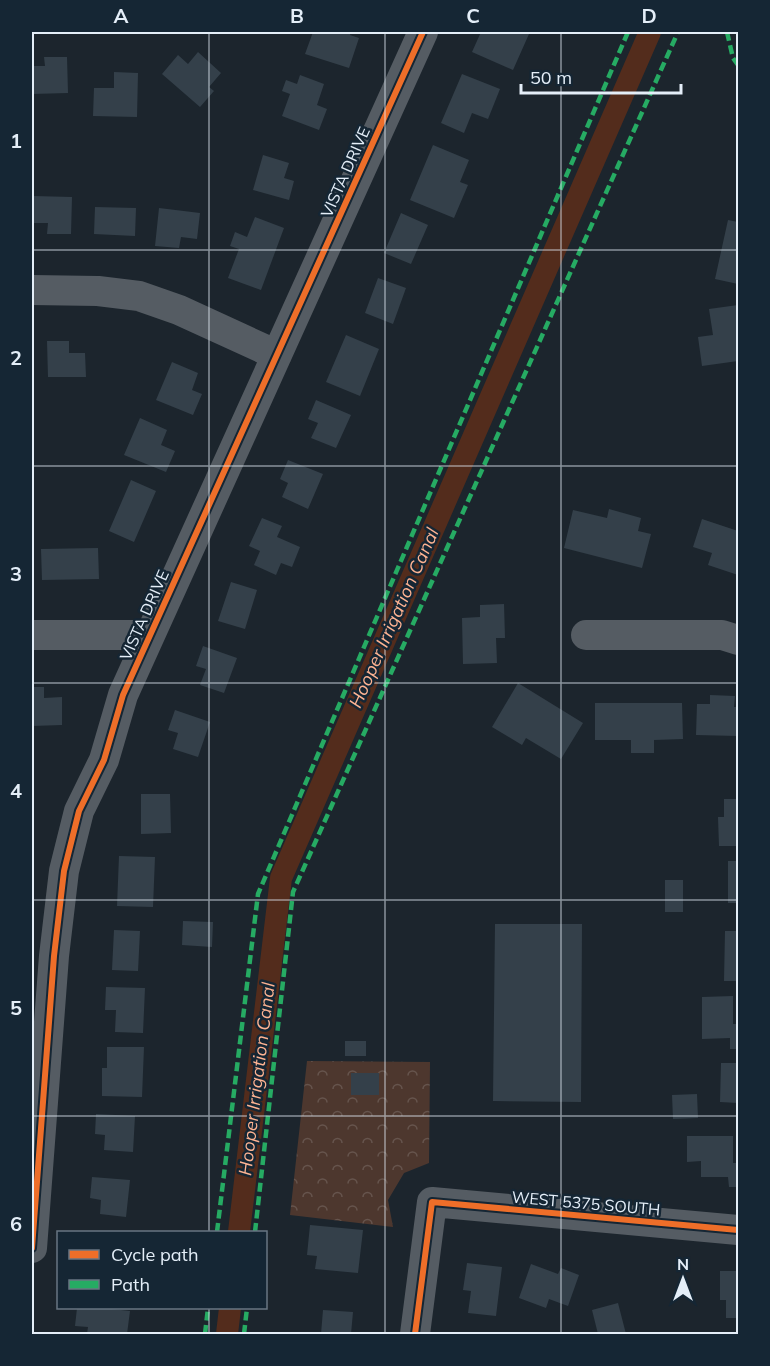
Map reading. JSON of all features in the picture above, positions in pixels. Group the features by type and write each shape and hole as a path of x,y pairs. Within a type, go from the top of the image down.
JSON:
{"street":[{"name":"VISTA DRIVE","path":"32,1248 43,957 79,812 104,760 123,694 423,32"},
{"path":"32,290 98,291 139,296 179,310 277,355"},
{"path":"32,634 150,635"},
{"path":"586,635 722,635 738,640"},
{"name":"WEST 5375 SOUTH","path":"415,1335 432,1202 738,1230"}],"green space":[{"path":"307,1061 430,1062 429,1163 404,1173 388,1200 393,1227 290,1215"}],"building":[{"path":"313,32 351,32 350,35 359,38 349,68 305,54"},
{"path":"481,32 529,34 513,70 472,52"},
{"path":"198,52 221,73 209,87 214,91 200,107 162,74 178,55 188,64"},
{"path":"44,57 67,57 68,93 32,94 32,66 45,66"},
{"path":"114,72 138,73 137,117 93,116 94,88 114,88"},
{"path":"462,74 500,89 488,119 472,113 464,133 441,123"},
{"path":"300,75 324,84 317,105 327,109 319,130 282,116 290,94 282,91 286,80 297,84"},
{"path":"433,145 469,160 460,182 468,185 454,218 410,200"},
{"path":"263,155 289,163 284,178 294,181 289,200 253,190"},
{"path":"33,196 72,197 71,234 47,234 48,223 33,223"},
{"path":"95,207 136,208 135,236 94,234"},
{"path":"159,208 200,213 197,239 181,237 179,248 155,246"},
{"path":"401,213 428,225 411,264 384,253"},
{"path":"255,217 284,228 261,290 228,278 239,249 230,246 235,232 247,237"},
{"path":"728,220 738,222 738,284 715,279"},
{"path":"378,278 406,288 393,324 365,313"},
{"path":"738,305 738,361 702,366 698,337 713,335 709,309"},
{"path":"346,335 379,349 360,396 326,382"},
{"path":"47,341 69,341 69,353 85,353 86,377 48,377"},
{"path":"172,362 198,373 192,390 202,394 193,415 156,400"},
{"path":"316,400 351,415 336,448 311,438 318,423 308,419"},
{"path":"140,418 167,430 161,445 175,451 166,472 124,455"},
{"path":"288,460 323,474 308,509 282,497 288,483 280,479"},
{"path":"131,480 156,491 134,542 109,531"},
{"path":"609,509 641,518 638,531 651,534 642,568 564,548 573,510 607,518"},
{"path":"262,518 282,526 277,537 300,547 292,567 281,563 276,575 254,565 260,551 249,546"},
{"path":"702,519 738,531 738,575 708,565 712,553 693,547"},
{"path":"98,548 99,579 42,580 41,549"},
{"path":"231,582 257,590 245,629 218,621"},
{"path":"504,604 505,638 496,638 497,663 463,664 462,618 480,617 480,605"},
{"path":"203,646 237,658 224,693 200,685 206,669 196,666"},
{"path":"518,683 583,723 561,759 526,738 522,745 492,727"},
{"path":"32,687 44,687 44,698 62,697 62,725 32,726"},
{"path":"710,695 735,696 734,707 738,707 738,736 696,735 697,704 710,704"},
{"path":"595,703 682,703 683,739 654,740 654,753 631,753 631,740 595,740"},
{"path":"175,710 210,722 198,757 173,749 178,733 168,730"},
{"path":"141,794 170,794 171,833 141,834"},
{"path":"724,799 738,799 738,846 719,846 718,817 724,817"},
{"path":"119,856 155,857 153,907 117,906"},
{"path":"728,861 738,861 738,903 728,903"},
{"path":"665,880 683,880 683,912 665,912"},
{"path":"183,921 213,922 212,947 182,945"},
{"path":"495,924 582,924 581,1102 493,1101"},
{"path":"114,930 140,931 138,971 112,970"},
{"path":"725,931 738,931 738,981 724,981"},
{"path":"106,987 145,988 143,1033 115,1032 116,1010 105,1010"},
{"path":"733,996 733,1024 738,1024 738,1049 730,1049 730,1038 702,1039 702,997"},
{"path":"345,1041 366,1041 366,1056 345,1056"},
{"path":"107,1047 144,1047 142,1097 102,1096 102,1068 107,1068"},
{"path":"721,1063 738,1063 738,1103 720,1102"},
{"path":"351,1073 379,1073 379,1095 351,1095"},
{"path":"697,1094 698,1118 673,1119 672,1095"},
{"path":"96,1114 135,1116 133,1152 104,1150 105,1135 95,1134"},
{"path":"687,1136 733,1136 733,1163 738,1163 738,1187 729,1187 728,1177 701,1177 701,1161 687,1162"},
{"path":"92,1177 130,1180 126,1217 100,1214 101,1200 90,1198"},
{"path":"310,1225 363,1230 358,1273 315,1269 317,1256 307,1255"},
{"path":"467,1263 502,1267 496,1316 468,1313 471,1291 463,1290"},
{"path":"531,1264 558,1274 561,1268 579,1275 568,1306 549,1299 546,1308 519,1298"},
{"path":"720,1271 738,1271 738,1318 726,1318 726,1300 720,1300"},
{"path":"618,1303 626,1334 598,1334 592,1310"},
{"path":"77,1309 130,1311 127,1334 87,1334 88,1327 75,1326"},
{"path":"323,1310 353,1312 351,1334 321,1334"}],"waterway":[{"name":"Hooper Irrigation Canal","path":"239,1231 281,878 650,32"},
{"name":"Hooper Irrigation Canal","path":"227,1334 230,1309"}],"marked path":[{"path":"217,1231 258,894 628,32"},
{"path":"255,1231 293,892 678,32"},
{"path":"727,32 733,58 738,65"},
{"path":"205,1334 208,1309"},
{"path":"244,1334 247,1309"}],"cycle path":[{"path":"32,1248 54,956 64,871 79,811 104,760 123,695 423,32"},
{"path":"415,1334 432,1202 738,1230"}]}
